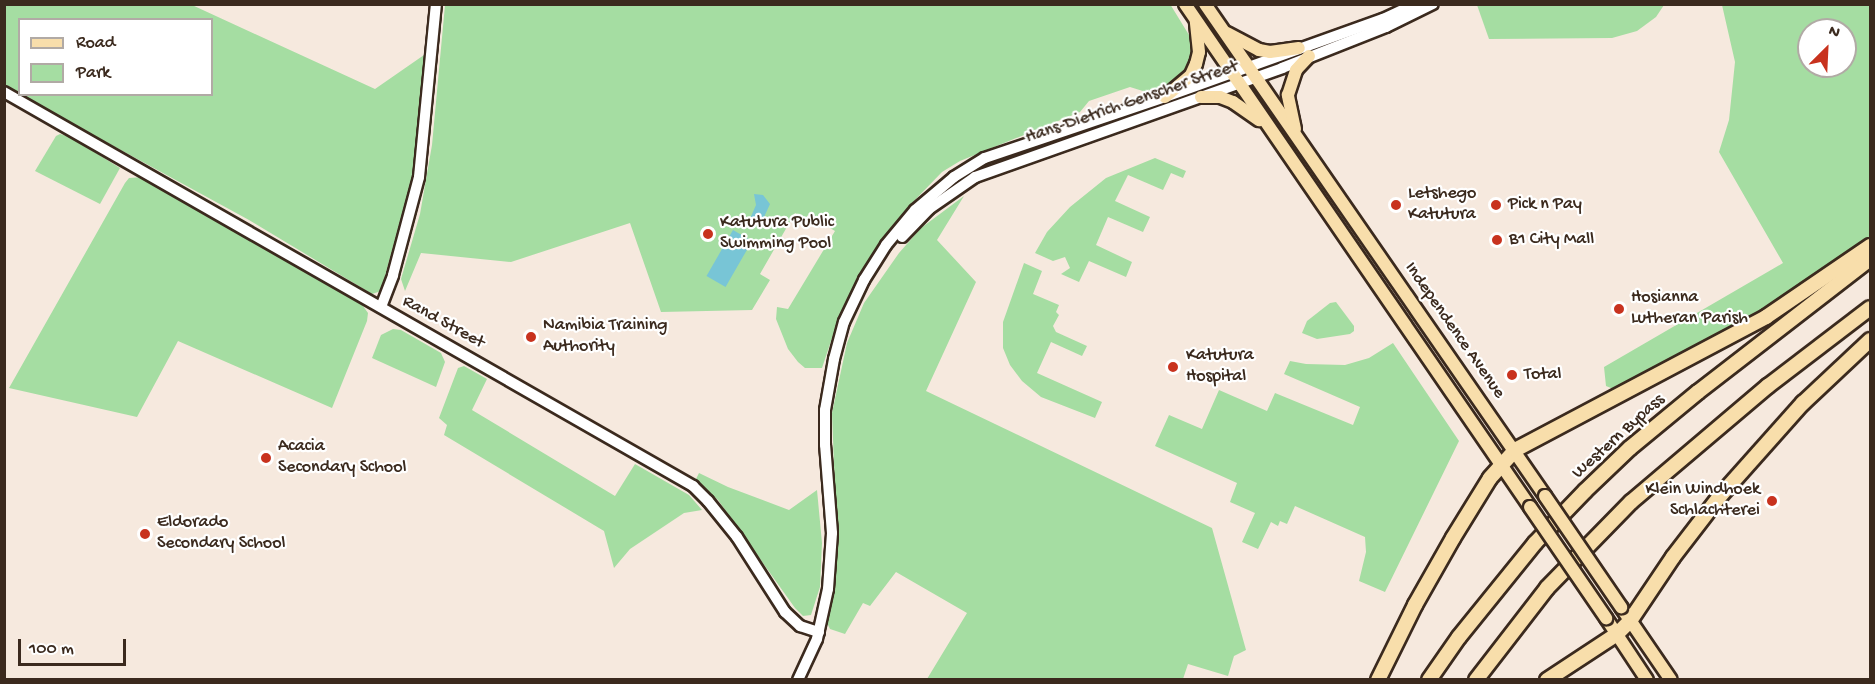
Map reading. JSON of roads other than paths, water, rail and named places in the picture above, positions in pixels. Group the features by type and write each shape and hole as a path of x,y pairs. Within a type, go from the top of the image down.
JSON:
{"highway":[{"path":"1378,680 1415,605 1453,538 1501,465 1515,450 1766,317 1870,246"},
{"name":"Western Bypass","path":"1429,680 1459,637 1535,543 1615,462 1698,392 1870,259"},
{"path":"1476,680 1547,588 1631,502 1768,386 1870,308"},
{"path":"1547,680 1617,634 1630,621 1673,557 1720,496 1803,403 1870,340"}],"main road":[{"name":"Independence Avenue","path":"1185,4 1647,680"},
{"name":"Independence Avenue","path":"1205,4 1246,67 1297,136 1515,450 1671,680"},
{"path":"1165,97 1191,75 1196,64 1199,52 1196,20"},
{"path":"1224,31 1259,50 1304,52 1288,95 1297,136"},
{"path":"1201,97 1220,97 1233,102 1269,128"}],"street":[{"path":"381,307 407,226 421,166 436,4"},
{"name":"Hans-Dietrich Genscher Street","path":"798,680 819,632 828,589 832,540 825,445 827,392 844,322 869,272 886,245 915,210 932,194 973,164 1028,141 1235,77 1255,77 1304,52 1415,4"},
{"name":"Hans-Dietrich Genscher Street","path":"869,272 928,209 975,177 1201,97 1235,77 1246,67 1386,27 1433,4"},
{"name":"Rand Street","path":"4,92 693,486 736,537 785,612 800,626 819,632"}],"water":[{"path":"754,194 763,195 770,204 760,226 749,221 756,205"},
{"path":"733,230 752,241 726,287 706,276"}],"place":[{"name":"Letshego Katutura","path":"1396,205"},
{"name":"Pick n Pay","path":"1496,205"},
{"name":"Katutura Public Swimming Pool","path":"708,234"},
{"name":"B1 City Mall","path":"1497,240"},
{"name":"Hosianna Lutheran Parish","path":"1619,309"},
{"name":"Namibia Training Authority","path":"531,337"},
{"name":"Katutura Hospital","path":"1173,367"},
{"name":"Total","path":"1512,375"},
{"name":"Acacia Secondary School","path":"266,458"},
{"name":"Klein Windhoek Schlachterei","path":"1772,501"},
{"name":"Eldorado Secondary School","path":"145,534"}]}
